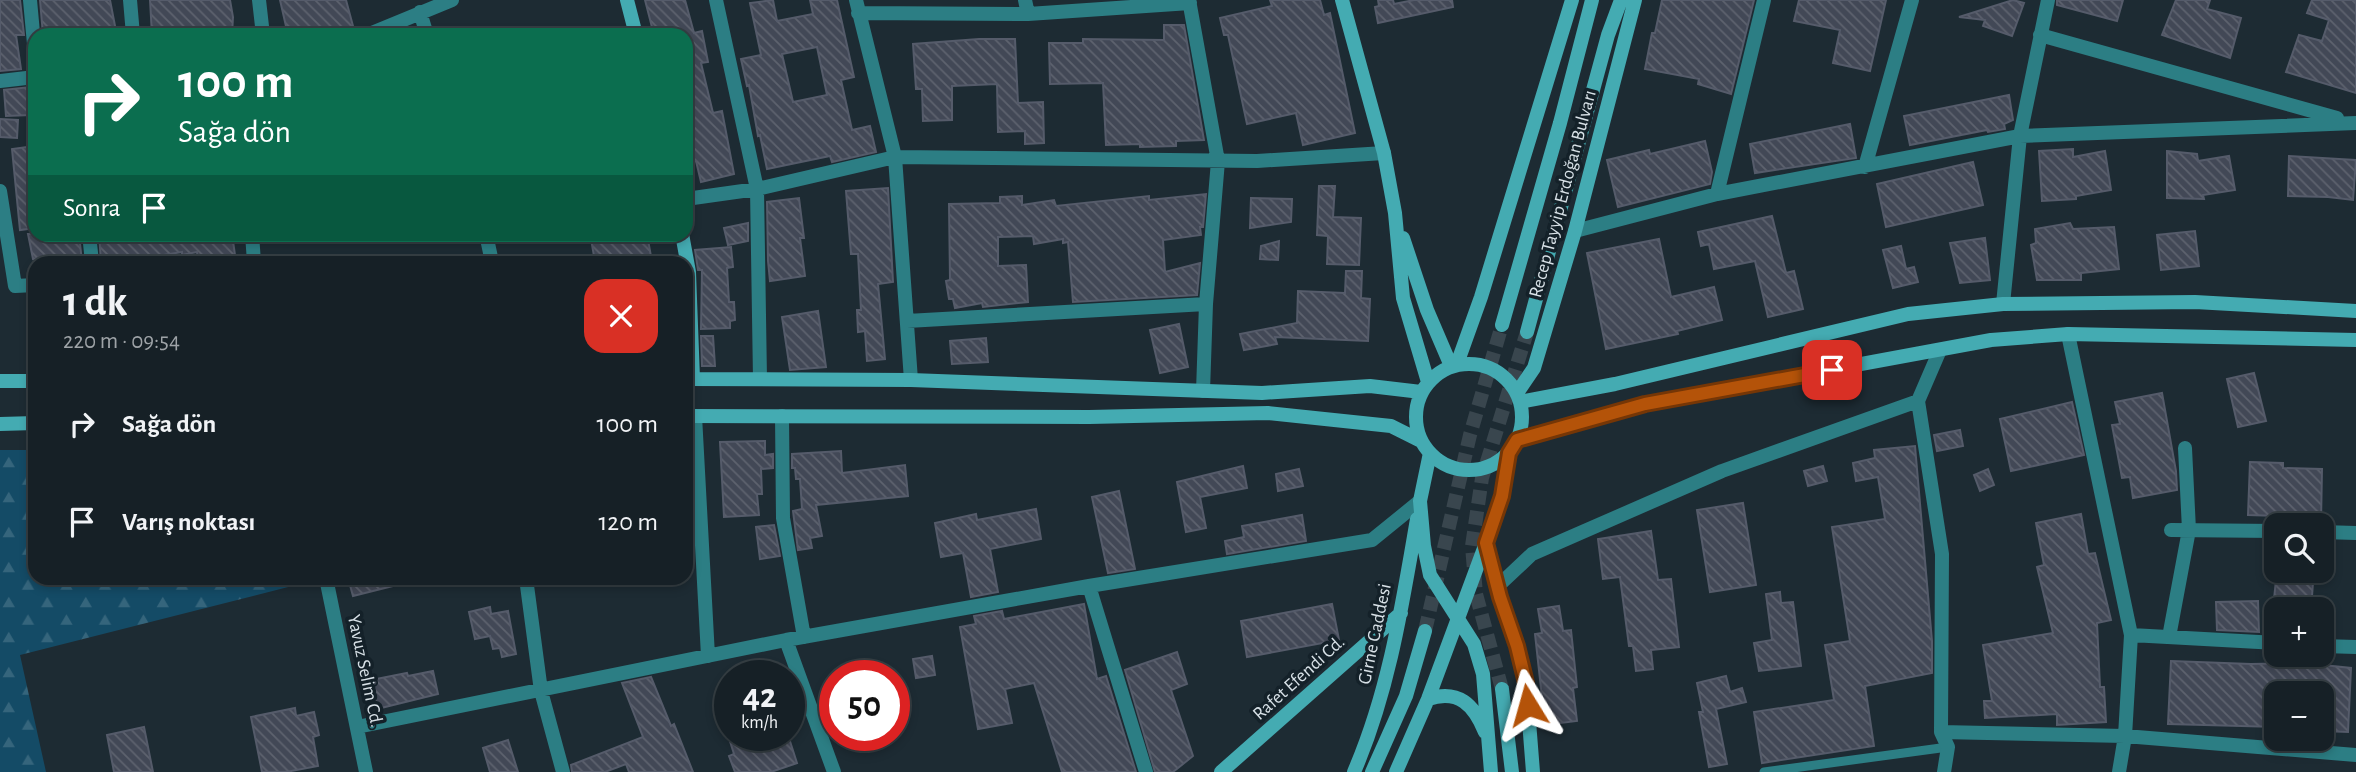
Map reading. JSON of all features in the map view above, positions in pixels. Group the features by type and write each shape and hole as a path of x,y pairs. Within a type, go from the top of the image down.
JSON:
{"main road":[{"path":"627,0 634,28"},
{"path":"1342,0 1384,153 1395,213 1403,298 1425,387"},
{"path":"1454,365 1481,297 1572,0"},
{"path":"1502,325 1592,0"},
{"path":"1527,332 1621,0"},
{"name":"Recep Tayyip Erdoğan Bulvarı","path":"1519,398 1534,368 1575,231 1635,0"},
{"path":"1395,213 1427,310 1454,365"},
{"path":"1519,398 1615,384 1908,314 2003,303 2195,302 2356,311"},
{"path":"693,416 1089,417 1268,413 1391,426 1426,447 1448,465 1469,470 1491,465 1513,446 1645,404 1991,340 2068,334 2356,341"},
{"path":"1396,772 1428,699 1458,616 1486,543 1502,496 1513,446 1522,426 1523,410 1511,383 1500,373 1472,363 1454,365 1438,373 1425,387 1416,416 1426,447 1420,501 1430,575 1458,616 1474,644 1483,674 1491,772"},
{"path":"693,379 911,380 1262,393 1370,386 1425,387"},
{"path":"0,381 28,382"},
{"path":"0,424 28,423"},
{"name":"Girne Caddesi","path":"1354,772 1385,689 1420,501"},
{"path":"1486,543 1526,683 1533,772"},
{"name":"Rafet Efendi Cd.","path":"1221,772 1401,613"},
{"path":"1372,772 1406,696 1425,631"},
{"path":"1502,689 1512,772"},
{"path":"1428,699 1443,694 1460,699 1472,708 1488,739"}],"street":[{"path":"30,0 33,28"},
{"path":"130,0 132,28"},
{"path":"259,0 262,28"},
{"path":"383,28 452,0"},
{"path":"716,0 757,189 760,379"},
{"path":"1717,194 1764,0"},
{"path":"1865,167 1912,0"},
{"path":"2003,303 2020,136 2048,0"},
{"path":"911,380 895,157 857,7 1026,7 1190,2 1218,161 1206,304 1203,391"},
{"path":"420,12 425,28"},
{"path":"2040,35 2354,123"},
{"path":"0,81 28,78"},
{"path":"1575,231 1717,194 2020,136 2354,123"},
{"path":"693,198 757,189 895,157 1257,161 1384,153"},
{"path":"0,191 15,286 28,285"},
{"path":"907,321 1206,304"},
{"path":"2068,334 2131,635 2125,736 2119,772"},
{"path":"1940,350 1918,401 1942,554 1941,732 1948,747 1944,772"},
{"path":"1498,586 1532,554 1722,471 1918,401"},
{"path":"782,416 783,518 804,637"},
{"path":"693,444 708,656"},
{"path":"2169,637 2189,530 2185,448"},
{"path":"357,727 786,640 1089,586 1372,540 1420,501"},
{"path":"2171,530 2264,531"},
{"path":"2334,532 2356,533"},
{"name":"Yavuz Selim Cd.","path":"327,585 357,727 361,771"},
{"path":"527,585 541,691 562,772"},
{"path":"1089,586 1146,772"},
{"path":"2131,635 2264,642"},
{"path":"786,640 834,772"},
{"path":"2334,647 2356,648"},
{"path":"1941,732 2125,736 2356,755"}],"lane":[{"path":"1764,772 1948,747"}],"green space":[{"path":"0,450 28,450 28,585 292,585 20,655 46,772 0,772"}],"building":[{"path":"0,0 20,0 24,35 16,35 21,69 0,71"},
{"path":"40,0 110,0 115,28 42,28"},
{"path":"150,0 230,0 232,28 152,28"},
{"path":"280,0 346,0 353,26 345,28 286,28"},
{"path":"645,0 685,0 693,28 652,28"},
{"path":"773,0 777,21 813,14 810,0 837,0 854,77 841,80 852,130 870,126 876,152 832,162 830,156 767,169 741,59 761,55 750,3","holes":["817,47 827,95 793,102 782,54"]},
{"path":"1270,0 1320,0 1324,15 1330,13 1355,133 1303,145 1296,113 1247,124 1228,35 1224,35 1220,18 1272,6"},
{"path":"1378,0 1393,0 1394,4 1414,0 1452,0 1453,7 1378,23 1375,7 1379,6"},
{"path":"1662,0 1754,0 1731,94 1698,84 1699,79 1645,69"},
{"path":"1799,0 1886,0 1870,71 1833,63 1840,30 1794,21"},
{"path":"2013,0 2024,3 2012,36 1983,26 1985,20 1959,17"},
{"path":"2057,0 2123,0 2117,21 2057,5"},
{"path":"2176,0 2210,0 2207,9 2241,18 2230,58 2162,35"},
{"path":"2312,0 2356,0 2356,93 2286,72 2299,35 2322,41 2329,20 2307,13"},
{"path":"1164,25 1184,25 1204,140 1176,141 1176,146 1106,145 1103,83 1050,84 1049,43 1083,43 1083,39 1164,40"},
{"path":"693,29 694,33 702,31 708,62 701,63 713,113 722,111 734,174 701,182 696,161 693,162"},
{"path":"1015,39 1018,103 1043,102 1044,143 1025,144 1025,131 998,132 997,84 952,86 952,120 923,121 922,89 916,89 913,44"},
{"path":"28,87 28,115 6,116 4,90"},
{"path":"2009,95 2013,120 2004,124 2005,129 1910,145 1904,116"},
{"path":"0,119 18,120 17,138 0,137"},
{"path":"1850,124 1856,158 1755,173 1750,144"},
{"path":"1705,141 1712,172 1710,184 1618,207 1607,160 1649,150 1650,154"},
{"path":"28,147 28,229 20,230 12,149"},
{"path":"2073,149 2073,157 2105,151 2111,190 2076,196 2076,199 2042,201 2039,151"},
{"path":"2167,151 2197,154 2198,161 2229,156 2235,190 2203,195 2204,199 2167,198"},
{"path":"2289,156 2356,160 2353,200 2288,196"},
{"path":"1973,162 1983,205 1886,227 1877,184"},
{"path":"1319,186 1335,186 1333,217 1361,218 1359,265 1327,264 1328,236 1317,235"},
{"path":"888,188 893,282 878,284 885,359 867,361 865,331 858,332 857,310 861,310 858,254 851,254 846,191"},
{"path":"1206,194 1201,235 1163,240 1165,272 1200,263 1197,295 1073,302 1068,242 1063,243 1063,239 1034,244 1033,236 998,237 998,266 1026,265 1028,302 983,307 982,303 955,308 953,299 949,299 946,281 950,280 949,204 1000,203 1000,197 1022,196 1022,205 1054,200 1056,206 1149,196 1149,200"},
{"path":"799,198 805,276 770,281 767,202"},
{"path":"1251,198 1292,199 1291,222 1250,228"},
{"path":"1772,216 1786,273 1794,271 1803,309 1768,317 1755,261 1714,269 1709,244 1701,246 1698,232"},
{"path":"748,223 748,241 728,245 724,228"},
{"path":"2070,223 2073,229 2114,227 2119,269 2081,273 2081,280 2037,280 2031,245 2036,243 2035,229"},
{"path":"2195,231 2199,266 2161,270 2157,235"},
{"path":"1985,238 1990,280 1960,283 1950,243"},
{"path":"1659,239 1671,297 1714,287 1722,320 1677,331 1678,334 1606,349 1587,253"},
{"path":"1279,241 1278,260 1260,259 1261,246"},
{"path":"30,242 80,242 81,256 32,256"},
{"path":"100,242 233,242 235,256 197,256 197,252 182,255 182,252 158,256 101,256"},
{"path":"592,242 648,242 651,256 594,256"},
{"path":"1901,246 1906,269 1914,267 1918,282 1893,288 1883,250"},
{"path":"731,247 733,267 727,268 729,302 734,302 735,320 730,321 730,328 701,329 702,270 698,270 695,250"},
{"path":"1346,271 1362,271 1361,298 1370,299 1368,341 1275,337 1277,344 1244,350 1240,334 1297,323 1298,291 1345,293"},
{"path":"818,311 826,367 790,370 782,317"},
{"path":"1179,324 1188,367 1160,373 1150,330"},
{"path":"701,336 713,336 715,366 702,366"},
{"path":"986,338 988,362 952,364 950,341"},
{"path":"2254,373 2266,421 2238,427 2227,379"},
{"path":"2162,393 2177,490 2133,498 2130,477 2122,478 2112,425 2120,424 2115,402"},
{"path":"2072,402 2084,455 2011,471 2000,419"},
{"path":"1960,430 1963,446 1937,451 1934,435"},
{"path":"765,441 765,455 773,454 773,468 761,469 762,494 757,494 759,515 724,517 720,442"},
{"path":"1915,446 1932,641 1932,673 1865,686 1874,746 1762,763 1754,712 1834,700 1825,645 1850,641 1832,527 1885,519 1878,477 1856,481 1853,463 1875,458 1874,450"},
{"path":"841,451 842,473 905,465 908,496 816,505 822,536 810,538 812,548 798,550 793,511 802,509 800,479 796,479 795,468 792,468 792,454"},
{"path":"2250,462 2283,463 2283,468 2322,469 2321,513 2248,515"},
{"path":"1243,466 1247,488 1200,497 1206,528 1186,532 1177,482"},
{"path":"1823,466 1827,481 1808,486 1804,471"},
{"path":"1299,469 1303,486 1278,491 1276,474"},
{"path":"1988,469 1994,485 1980,491 1974,475"},
{"path":"1119,491 1135,569 1108,573 1092,497"},
{"path":"1743,503 1756,585 1710,592 1697,510"},
{"path":"1036,509 1041,539 990,549 998,592 971,597 963,553 941,557 935,523 976,514 977,520"},
{"path":"2081,514 2088,554 2095,553 2111,620 2097,623 2100,687 2104,687 2106,722 2057,725 2057,714 1985,718 1984,701 1992,701 1983,645 2053,633 2037,567 2044,565 2036,523"},
{"path":"1302,515 1306,541 1227,554 1225,541 1244,537 1242,526"},
{"path":"774,525 780,556 760,559 756,527"},
{"path":"1651,531 1658,580 1671,579 1679,647 1651,650 1653,669 1636,671 1633,646 1629,646 1620,577 1603,579 1598,539"},
{"path":"2276,583 2313,583 2312,597 2274,597"},
{"path":"350,585 397,585 353,596"},
{"path":"1780,592 1781,603 1793,602 1801,666 1759,671 1754,643 1772,640 1766,594"},
{"path":"2258,601 2259,632 2217,630 2216,602"},
{"path":"1084,604 1097,679 1106,676 1136,772 1062,772 1034,683 1005,689 1012,723 978,729 960,627 976,624 974,616 1002,611 1004,619"},
{"path":"1332,604 1339,640 1247,657 1241,621"},
{"path":"1559,606 1563,631 1571,630 1577,687 1573,688 1577,721 1545,725 1535,634 1542,633 1538,609"},
{"path":"490,607 491,614 508,611 516,654 502,657 500,648 493,649 490,636 475,639 469,612"},
{"path":"1177,652 1187,684 1171,690 1193,756 1173,772 1155,772 1125,670"},
{"path":"932,656 935,675 916,678 913,659"},
{"path":"2171,661 2264,664 2264,667 2351,668 2348,732 2334,731 2334,681 2264,681 2264,727 2168,724"},
{"path":"433,671 438,694 377,709 371,680"},
{"path":"1726,676 1730,692 1742,688 1746,702 1716,709 1727,764 1709,767 1699,712 1703,712 1697,683"},
{"path":"651,677 693,772 629,772 626,764 605,772 572,772 571,765 643,737 622,683"},
{"path":"295,708 296,716 314,712 319,735 313,737 318,766 286,772 262,772 251,717"},
{"path":"144,727 153,772 114,772 107,735"},
{"path":"508,740 518,772 490,772 483,748"},
{"path":"733,751 793,751 797,763 771,772 735,772 729,756 734,754"}],"tunnel":[{"path":"1425,631 1470,435 1502,325"},
{"path":"1502,689 1476,594 1472,546 1482,478 1527,332"}],"route":[{"path":"1528,705 1517,646 1500,597 1486,543 1502,496 1509,453 1517,440 1645,404 1832,370"}]}
